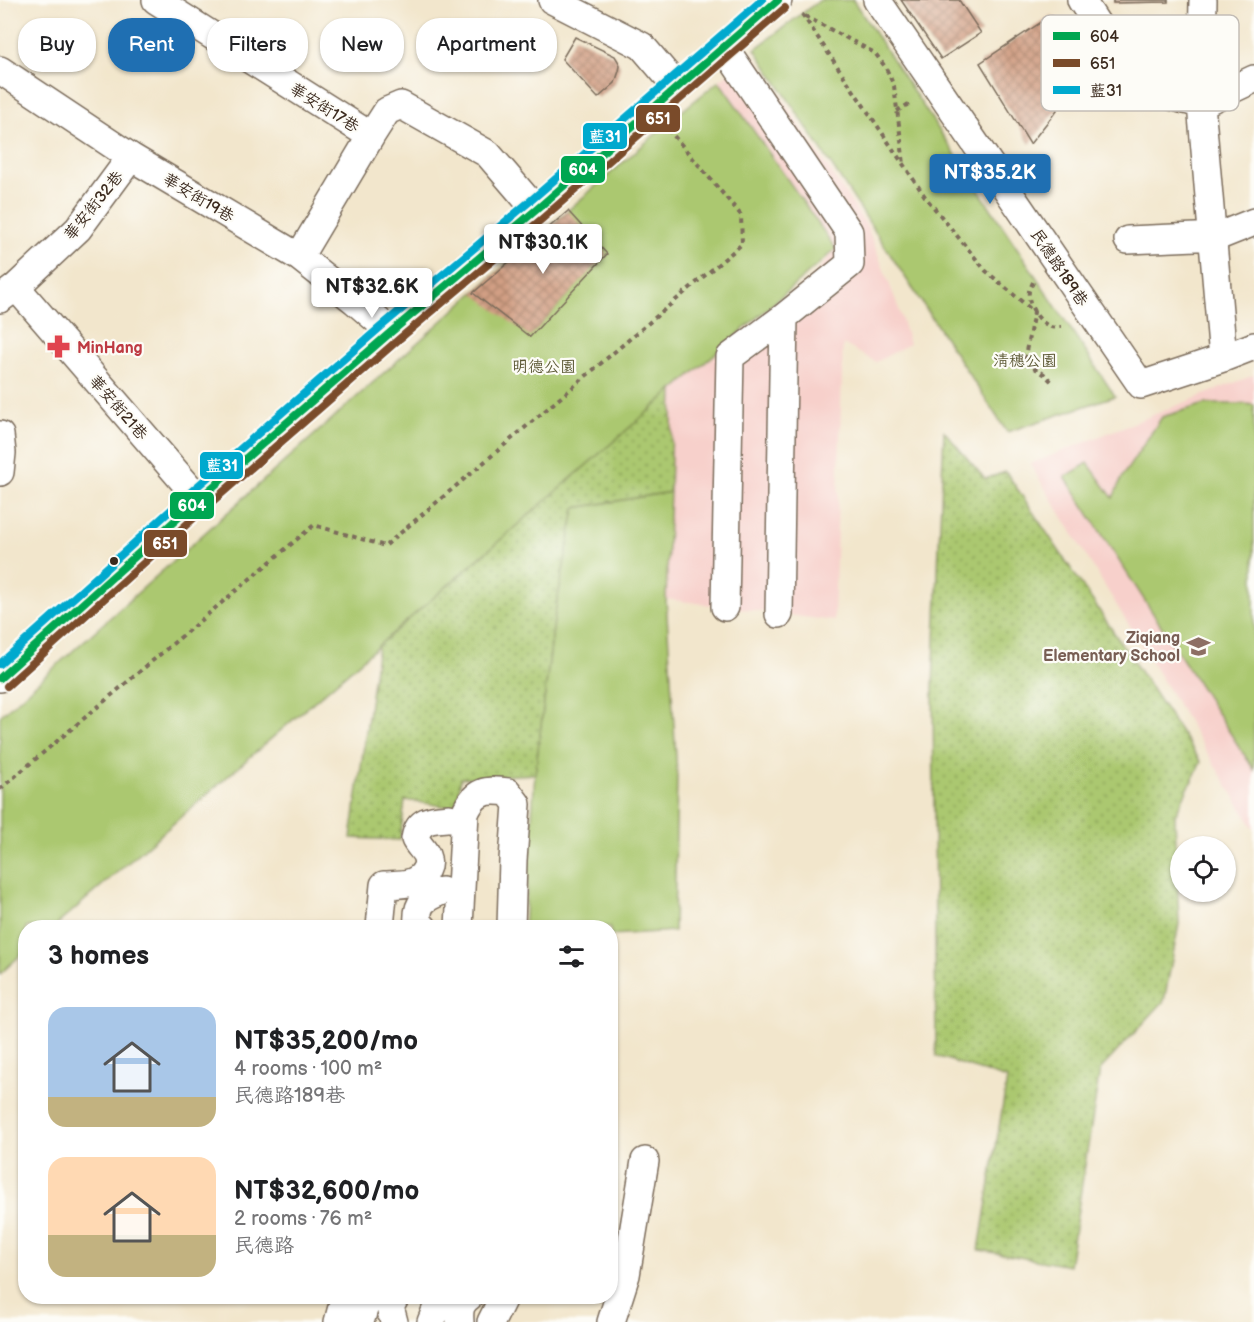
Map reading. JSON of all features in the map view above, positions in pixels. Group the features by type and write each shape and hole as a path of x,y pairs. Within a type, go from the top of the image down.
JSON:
{"street":[{"name":"華安街17巷","path":"156,0 372,136 387,111 401,105 488,154 536,210"},
{"path":"552,0 642,46 677,87"},
{"path":"0,678 199,499 778,0"},
{"name":"民德路189巷","path":"877,0 1141,385 1223,358"},
{"path":"1082,0 1092,15"},
{"path":"1203,0 1203,15"},
{"path":"724,47 849,232 850,264 784,318 730,357 725,607"},
{"name":"華安街19巷","path":"0,70 131,157 299,257 391,332"},
{"path":"1239,86 1254,79"},
{"path":"1203,111 1223,358 1254,346"},
{"path":"299,257 372,136"},
{"name":"華安街32巷","path":"8,293 78,229 131,157"},
{"path":"1128,240 1213,237 1254,222"},
{"name":"華安街21巷","path":"8,293 199,499"},
{"path":"779,614 784,318"},
{"path":"0,435 2,453 0,472"},
{"path":"459,920 465,813 470,802 482,792 493,790 508,792 517,804 512,920"},
{"path":"474,920 478,823 483,812 490,806 501,810 504,820 500,920"},
{"path":"381,920 384,885 419,880 428,865 426,855 415,839 416,831 430,819 449,819"},
{"path":"394,920 398,884"},
{"path":"418,920 420,904 429,896 442,891"},
{"path":"618,1300 626,1275 645,1161"},
{"path":"338,1322 343,1304"},
{"path":"360,1322 366,1304"},
{"path":"392,1304 390,1307 394,1322"},
{"path":"423,1319 439,1304"},
{"path":"460,1322 459,1310 462,1304"},
{"path":"611,1322 617,1304"}],"path":[{"path":"904,165 894,86 886,68 875,53 803,14 926,198 986,271 1042,321 1052,328 1061,327"},
{"path":"897,111 912,102"},
{"path":"0,789 314,525 385,546 742,244 741,215 665,126"},
{"path":"1033,282 1029,291 1034,312 1024,362 1044,374 1053,383"}],"shaded area":[{"path":"752,53 867,226 898,306 909,344 876,362 843,344 834,621 666,599 673,390 809,280 836,249 719,81"},
{"name":"Ziqiang Elementary School","path":"1254,375 1254,829 1030,464"}],"green space":[{"name":"清穗公園","path":"820,0 853,0 1115,396 1007,432 755,49"},
{"name":"明德公園","path":"719,81 836,249 62,920 18,920 18,957 0,974 0,716 473,293"},
{"path":"673,390 670,492 575,508 555,612 535,774 461,778 456,808 405,800 400,840 351,838 378,646"},
{"name":"Ziqiang Elementary School","path":"1205,404 1254,405 1254,770 1065,477 1088,463 1113,498 1122,477 1162,417"},
{"path":"944,431 985,479 1006,472 1201,762 1175,815 1176,836 1170,836 1170,902 1178,902 1179,924 1164,1001 1100,1070 1069,1266 979,1250 1007,1079 936,1056 933,687"},
{"path":"670,492 666,599 677,774 674,931 618,935 618,920 525,920 535,774 555,612 575,508"}],"building":[{"path":"901,0 959,0 981,33 941,59"},
{"path":"1113,0 1168,0 1168,2 1113,3"},
{"path":"1041,22 1041,111 1056,111 1030,144 980,63"},
{"path":"575,37 615,56 620,66 615,83 598,98 562,59"},
{"path":"568,211 607,254 530,337 473,293"}],"transit line":[{"name":"藍31","path":"0,664 192,491 762,0"},
{"name":"604","path":"0,678 199,499 778,0"},
{"name":"651","path":"7,686 206,507 785,8"}],"place":[{"name":"MinHang","path":"59,347"},
{"name":"Ziqiang Elementary School","path":"1198,646"}]}
